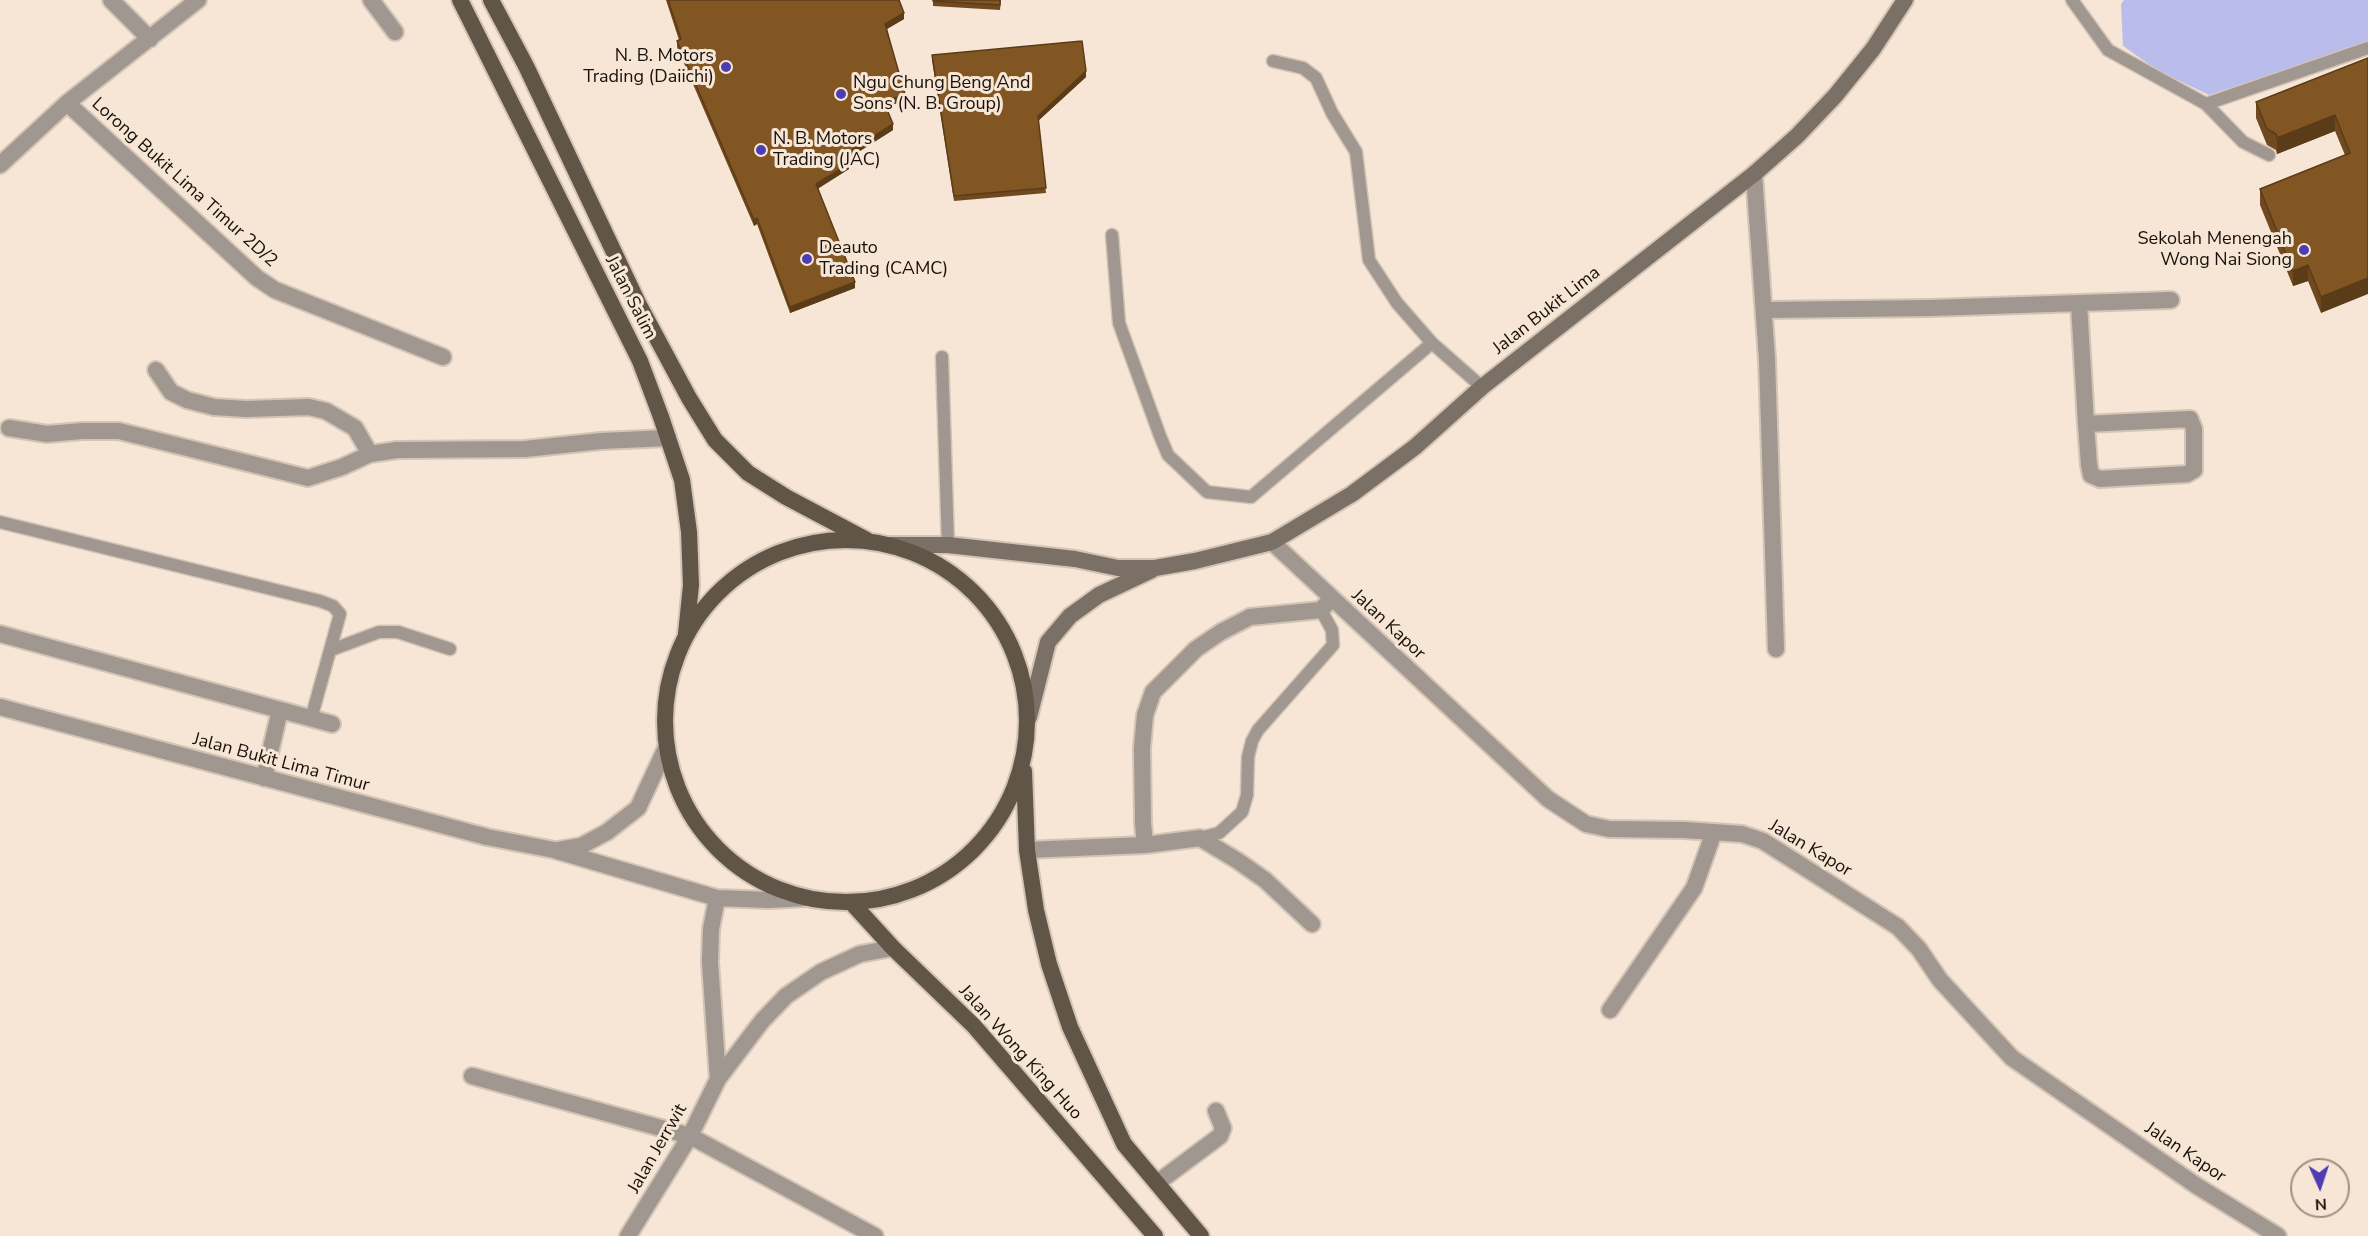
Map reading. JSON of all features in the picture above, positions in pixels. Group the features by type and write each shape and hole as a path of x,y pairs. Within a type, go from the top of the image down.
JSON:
{"main road":[{"name":"Jalan Salim","path":"460,0 640,361 668,438 682,480 689,532 691,585 686,634"},
{"name":"Jalan Salim","path":"491,0 526,66 638,303 689,398 715,440 748,473 786,497 867,541"},
{"name":"Jalan Bukit Lima","path":"1155,568 1195,561 1272,542 1352,494 1415,447 1482,387 1754,174 1797,136 1835,96 1873,49 1905,0"},
{"path":"867,541 891,545 948,545 1075,559 1119,568 1155,568 1098,595 1070,616 1048,642 1029,717 1023,764 1000,818 961,862 909,891 851,902 806,898 765,883 728,859 699,828 677,790 666,748 666,700 671,671 686,634 718,591 762,560 813,542 867,541"},
{"path":"891,545 934,562 973,590 1002,627 1022,670 1029,717"},
{"name":"Jalan Wong King Huo","path":"1023,764 1027,850 1036,910 1049,964 1070,1027 1125,1144 1201,1236"},
{"name":"Jalan Wong King Huo","path":"851,902 893,948 974,1026 1155,1236"}],"street":[{"path":"111,0 150,39"},
{"path":"0,165 67,103 198,0"},
{"path":"371,0 395,32"},
{"name":"Lorong Bukit Lima Timur 2D/2","path":"67,103 257,278 275,290 443,357"},
{"path":"1754,174 1765,310 1776,650"},
{"path":"1765,310 2171,300"},
{"path":"2079,304 2086,424 2091,475 2100,479 2187,474 2194,470 2194,429 2190,419 2086,424"},
{"path":"156,370 171,392 187,400 246,409 309,407 326,411 355,428 370,454"},
{"path":"9,428 47,434 82,430 119,431 308,478 342,467 370,454 397,450 525,449 602,441 668,438"},
{"name":"Jalan Kapor","path":"1272,542 1326,604 1548,799 1586,824 1609,829 1742,834 1763,842 1898,927 1919,949 1940,980 2012,1058 2197,1186 2278,1236"},
{"path":"1145,845 1142,748 1145,715 1153,692 1196,649 1221,632 1250,617 1326,604"},
{"path":"0,634 332,724"},
{"name":"Jalan Bukit Lima Timur","path":"0,707 487,837 554,850 717,898 769,900 806,898"},
{"path":"264,778 280,710"},
{"name":"Jalan Bukit Lima Timur","path":"554,850 581,846 607,832 638,808 666,748"},
{"path":"1610,1010 1694,888 1714,832"},
{"path":"1027,850 1145,845 1200,838 1265,880 1312,924"},
{"path":"717,898 711,929 710,962 718,1079"},
{"name":"Jalan Jerrwit","path":"628,1236 690,1136 718,1079 762,1022 786,996 821,972 860,954 893,948"},
{"path":"472,1076 690,1136 875,1236"},
{"path":"1157,1183 1220,1136 1222,1128 1216,1111"}],"lane":[{"path":"2072,0 2108,50 2206,104 2243,142 2269,155"},
{"path":"2206,104 2368,48"},
{"path":"1273,62 1303,68 1316,78 1332,113 1356,152 1370,260 1397,303 1432,343 1482,387"},
{"path":"1112,235 1119,322 1160,436 1168,455 1208,492 1251,497 1432,343"},
{"path":"942,357 948,545"},
{"path":"0,522 328,603 340,614 311,718"},
{"path":"1200,838 1219,833 1242,812 1247,795 1248,757 1252,741 1258,730 1333,645 1326,604"},
{"path":"331,650 379,632 398,632 450,649"}],"shaded area":[{"path":"2124,0 2368,0 2368,42 2209,95 2157,70 2123,46 2121,4"}],"building":[{"path":"668,0 899,0 904,13 885,24 905,94 884,102 893,124 846,154 849,164 816,184 855,282 790,307 757,218 754,220 677,41 681,39"},
{"path":"1000,0 1000,5 933,1"},
{"name":"Ngu Chung Beng And Sons (N. B. Group)","path":"1082,41 1086,71 1038,116 1046,188 954,196 932,55"},
{"path":"2368,58 2368,278 2321,297 2308,265 2293,271 2260,189 2350,153 2335,115 2277,138 2276,134 2267,129 2256,102"}],"place":[{"name":"N. B. Motors Trading (Daiichi)","path":"726,67"},
{"name":"Ngu Chung Beng And Sons (N. B. Group)","path":"841,94"},
{"name":"N. B. Motors Trading (JAC)","path":"761,150"},
{"name":"Sekolah Menengah Wong Nai Siong","path":"2304,250"},
{"name":"Deauto Trading (CAMC)","path":"807,259"}]}
